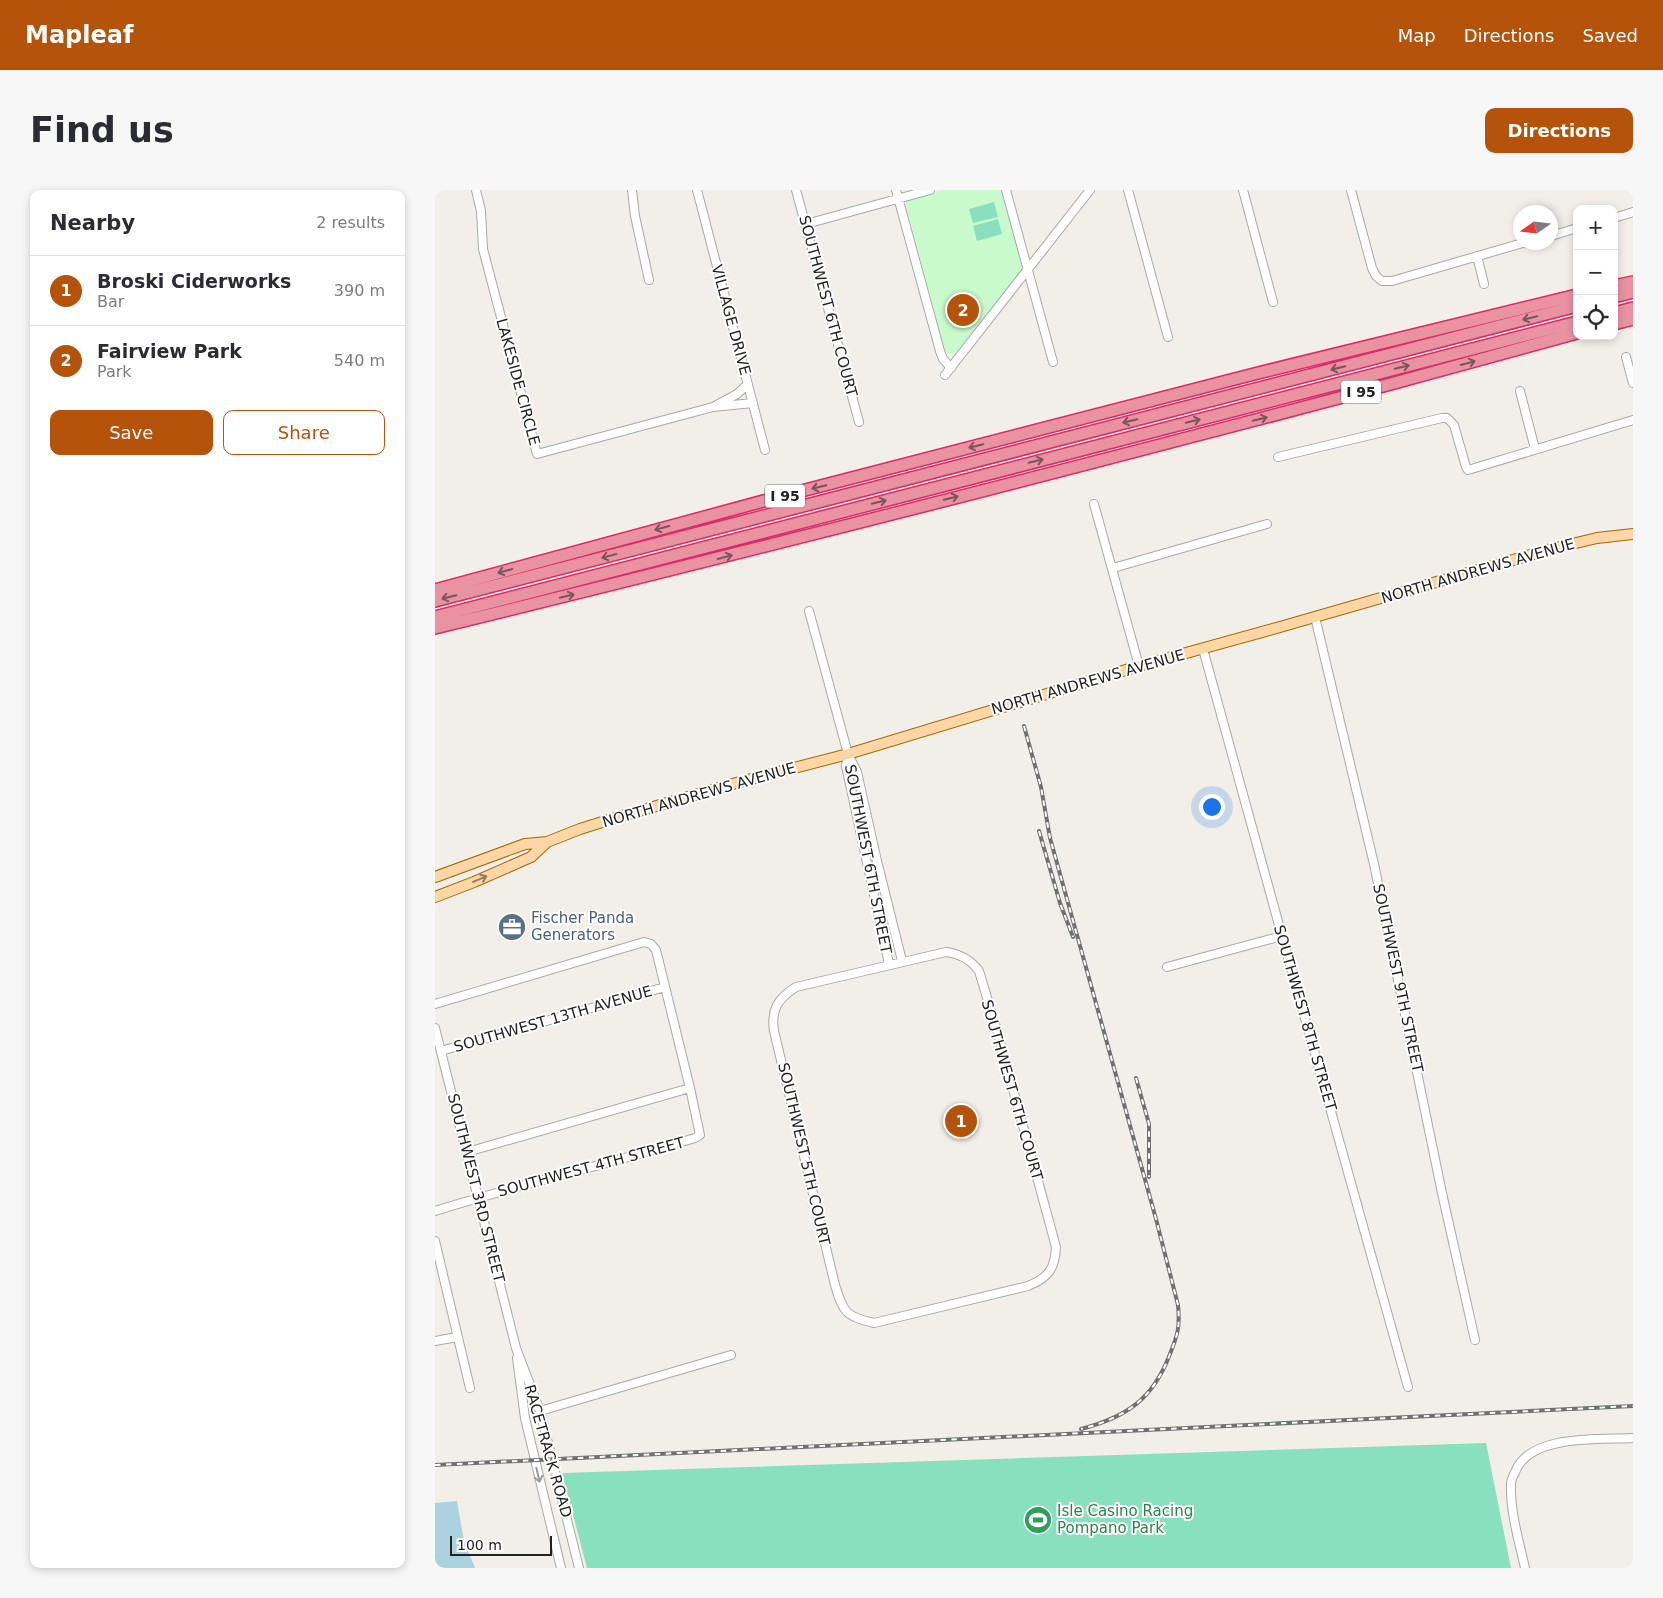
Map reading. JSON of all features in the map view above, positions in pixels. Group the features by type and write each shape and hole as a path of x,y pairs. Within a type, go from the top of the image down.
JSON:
{"highway":[{"path":"1618,285 1633,282"},
{"path":"1618,296 1633,292"},
{"name":"I 95","path":"435,590 782,496 1332,355 1573,296"},
{"path":"435,601 1573,307"},
{"path":"1618,312 1633,308"},
{"path":"1618,323 1633,319"},
{"path":"435,617 1573,323"},
{"name":"I 95","path":"435,628 649,576 1312,405 1573,334"},
{"path":"1039,445 1125,408"},
{"path":"797,522 904,510"}],"main road":[{"name":"NORTH ANDREWS AVENUE","path":"435,877 525,844 547,842 580,829 736,783 848,754 1139,666 1551,548 1597,538 1633,534"},
{"name":"NORTH ANDREWS AVENUE","path":"435,897 531,857 547,842"}],"street":[{"name":"LAKESIDE CIRCLE","path":"476,190 481,211 483,249 537,454 713,408 753,403"},
{"path":"632,190 635,216 649,280"},
{"name":"VILLAGE DRIVE","path":"697,190 765,450"},
{"name":"SOUTHWEST 6TH COURT","path":"797,190 859,422"},
{"path":"896,190 939,351 951,368"},
{"path":"805,224 930,190"},
{"path":"1006,190 1053,362"},
{"path":"945,375 1090,190"},
{"path":"1128,190 1169,337"},
{"path":"1243,190 1273,302"},
{"path":"1351,190 1372,268 1380,281 1392,280 1513,246"},
{"path":"1618,217 1633,212"},
{"path":"1558,234 1573,229"},
{"path":"1477,256 1484,284"},
{"path":"1627,357 1633,383"},
{"name":"LAKESIDE CIRCLE","path":"713,408 737,394 748,384"},
{"path":"1520,390 1535,449"},
{"path":"1278,457 1447,418 1454,425 1468,470 1633,420"},
{"path":"1094,504 1139,666"},
{"path":"1113,568 1267,524"},
{"name":"SOUTHWEST 6TH STREET","path":"809,611 848,754 857,772 902,961"},
{"name":"SOUTHWEST 9TH STREET","path":"1315,617 1374,864 1442,1193 1475,1340"},
{"name":"SOUTHWEST 8TH STREET","path":"1203,649 1409,1387"},
{"name":"SOUTHWEST 6TH STREET","path":"848,754 846,766 889,964"},
{"path":"1167,967 1282,936"},
{"name":"SOUTHWEST 4TH STREET","path":"435,1004 644,942 651,944 656,950 690,1088 700,1135 695,1138 632,1157 478,1198"},
{"name":"SOUTHWEST 6TH COURT","path":"860,1320 874,1323 1028,1286 1046,1276 1055,1259 1056,1247 979,971 966,957 956,953 946,952 902,961"},
{"path":"889,964 902,961"},
{"name":"SOUTHWEST 5TH COURT","path":"860,1320 849,1315 840,1304 773,1021 778,1002 786,993 796,988 889,964"},
{"name":"SOUTHWEST 13TH AVENUE","path":"439,1056 665,987"},
{"name":"SOUTHWEST 3RD STREET","path":"435,1028 439,1056 467,1152 516,1348"},
{"path":"467,1152 690,1088"},
{"path":"435,1211 478,1198"},
{"path":"435,1241 470,1388"},
{"path":"435,1341 457,1337"},
{"name":"RACETRACK ROAD","path":"516,1348 540,1411 579,1568"},
{"name":"RACETRACK ROAD","path":"516,1348 525,1418 561,1568"},
{"path":"540,1411 731,1355"},
{"path":"1525,1568 1512,1507 1511,1482 1519,1464 1536,1449 1560,1442 1633,1438"}],"green space":[{"path":"943,190 1002,190 1024,267 957,353 952,354 945,352 905,200"},
{"path":"994,202 998,217 973,223 969,209"},
{"path":"998,219 1002,234 977,241 973,226"},
{"name":"Isle Casino Racing Pompano Park","path":"1486,1443 1511,1568 587,1568 562,1473"}],"water":[{"path":"457,1501 464,1541 475,1568 435,1568 435,1503"}],"railway":[{"path":"1024,726 1041,787 1050,838 1156,1219 1178,1305 1177,1336 1163,1370 1155,1383 1136,1404 1125,1412 1112,1419 1081,1429"},
{"path":"1039,831 1060,903 1073,937"},
{"path":"1136,1078 1149,1124 1149,1177"},
{"path":"435,1465 1633,1406"}],"place":[{"name":"Fairview Park","path":"963,310"},
{"name":"Fischer Panda Generators","path":"512,927"},
{"name":"Broski Ciderworks","path":"961,1121"},
{"name":"Isle Casino Racing Pompano Park","path":"1038,1520"}]}
